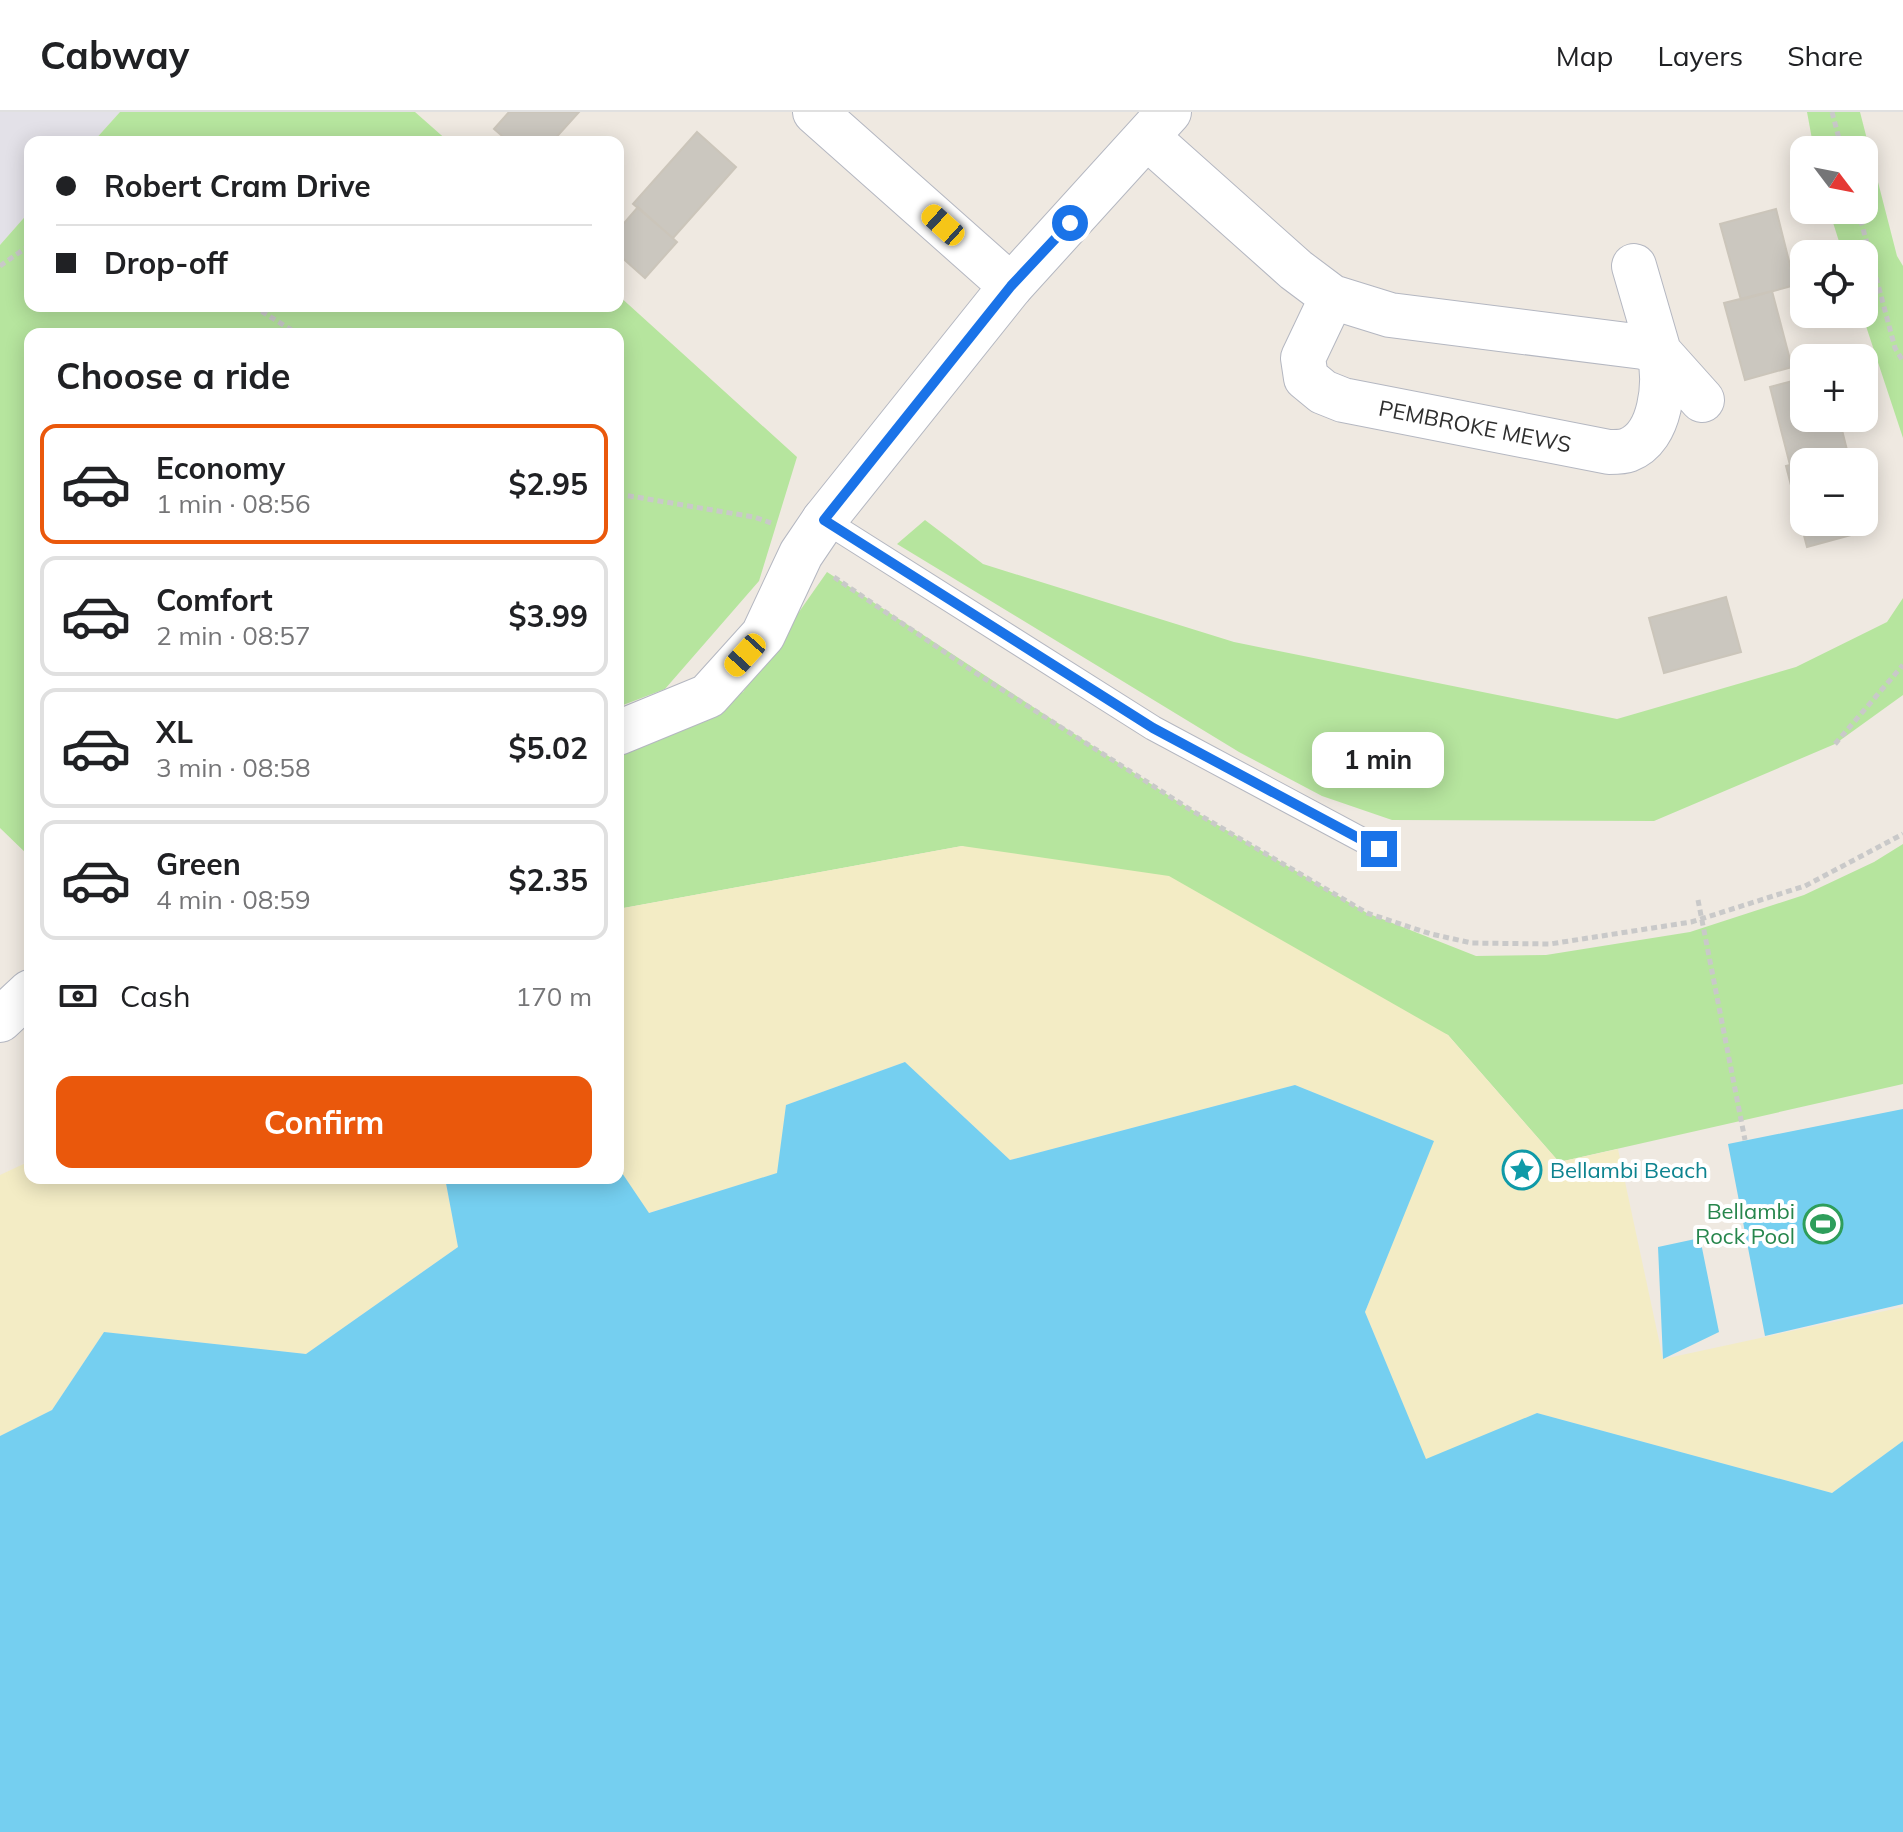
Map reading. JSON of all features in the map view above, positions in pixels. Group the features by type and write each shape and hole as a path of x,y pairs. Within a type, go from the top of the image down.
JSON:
{"street":[{"path":"815,112 1011,286"},
{"path":"624,731 708,696 763,635 812,537 1011,286 1158,125 1296,270 1332,297 1390,315 1643,347 1659,352"},
{"name":"PEMBROKE MEWS","path":"1332,297 1303,358 1306,378 1323,392 1343,400 1609,452 1628,451 1642,440 1654,423 1663,369 1634,266"},
{"name":"PEMBROKE MEWS","path":"1659,352 1702,400"},
{"path":"0,1020 24,998"}],"lane":[{"path":"812,537 1153,728 1379,849"}],"path":[{"path":"1832,112 1838,136"},
{"path":"1862,224 1895,348 1903,361"},
{"path":"0,266 24,249"},
{"path":"263,312 288,328"},
{"path":"624,495 754,517 812,537 980,676 1191,810 1367,913 1431,934 1488,943 1550,944 1702,919 1805,886 1903,834"},
{"path":"1835,744 1903,665"},
{"path":"1698,900 1745,1140"}],"shaded area":[{"path":"0,112 120,112 98,136 24,136 24,218 0,245"}],"green space":[{"path":"120,112 415,112 442,136 98,136"},
{"path":"1807,112 1860,112 1866,136 1811,136"},
{"path":"1878,182 1897,256 1903,266 1903,438 1878,362 1878,344 1872,344 1867,328 1878,328 1878,240 1839,240 1833,224 1878,224"},
{"path":"24,218 24,312 624,312 624,300 797,457 759,581 665,689 624,705 624,328 24,328 24,851 0,828 0,245"},
{"path":"925,520 983,564 1234,642 1617,719 1796,667 1887,622 1903,598 1903,695 1835,744 1654,821 1392,820 1322,796 1239,752 897,544"},
{"path":"827,572 1177,801 1367,913 1476,956 1546,955 1690,932 1804,895 1874,862 1903,844 1903,1084 1559,1162 1448,1035 962,846 624,908 624,745 743,692"}],"sand":[{"name":"Bellambi Beach","path":"962,846 1169,876 1448,1035 1559,1162 1618,1149 1663,1359 1903,1307 1903,1441 1832,1493 1537,1413 1426,1460 1365,1312 1433,1141 1295,1085 1010,1160 905,1062 786,1105 778,1173 648,1213 624,1176 624,908"},
{"path":"24,1164 24,1184 446,1184 458,1247 306,1354 104,1332 52,1410 0,1436 0,1175"}],"water":[{"path":"905,1062 1010,1160 1295,1085 1434,1141 1365,1312 1426,1459 1537,1413 1832,1493 1903,1441 1903,1832 0,1832 0,1436 52,1410 104,1332 306,1354 458,1247 446,1184 624,1184 624,1176 649,1213 777,1173 786,1105"},
{"name":"Bellambi Rock Pool","path":"1903,1109 1903,1304 1765,1336 1728,1144"},
{"name":"Bellambi Rock Pool","path":"1700,1238 1719,1332 1663,1359 1658,1247"}],"building":[{"path":"509,112 579,112 557,136 502,136 494,129"},
{"path":"697,132 736,167 673,238 633,204"},
{"path":"638,207 677,242 645,278 624,259 624,223"},
{"path":"1776,209 1790,265 1790,286 1741,300 1720,224"},
{"path":"1772,291 1790,368 1745,380 1724,303"},
{"path":"1790,382 1790,432 1842,432 1846,448 1790,448 1790,465 1770,387"},
{"path":"1804,536 1847,536 1807,547"},
{"path":"1726,597 1741,652 1664,673 1649,618"}],"place":[{"name":"Bellambi Beach","path":"1522,1170"},
{"name":"Bellambi Rock Pool","path":"1823,1224"}],"route":[{"path":"1070,223 1011,286 824,520 1153,728 1379,849"}]}
